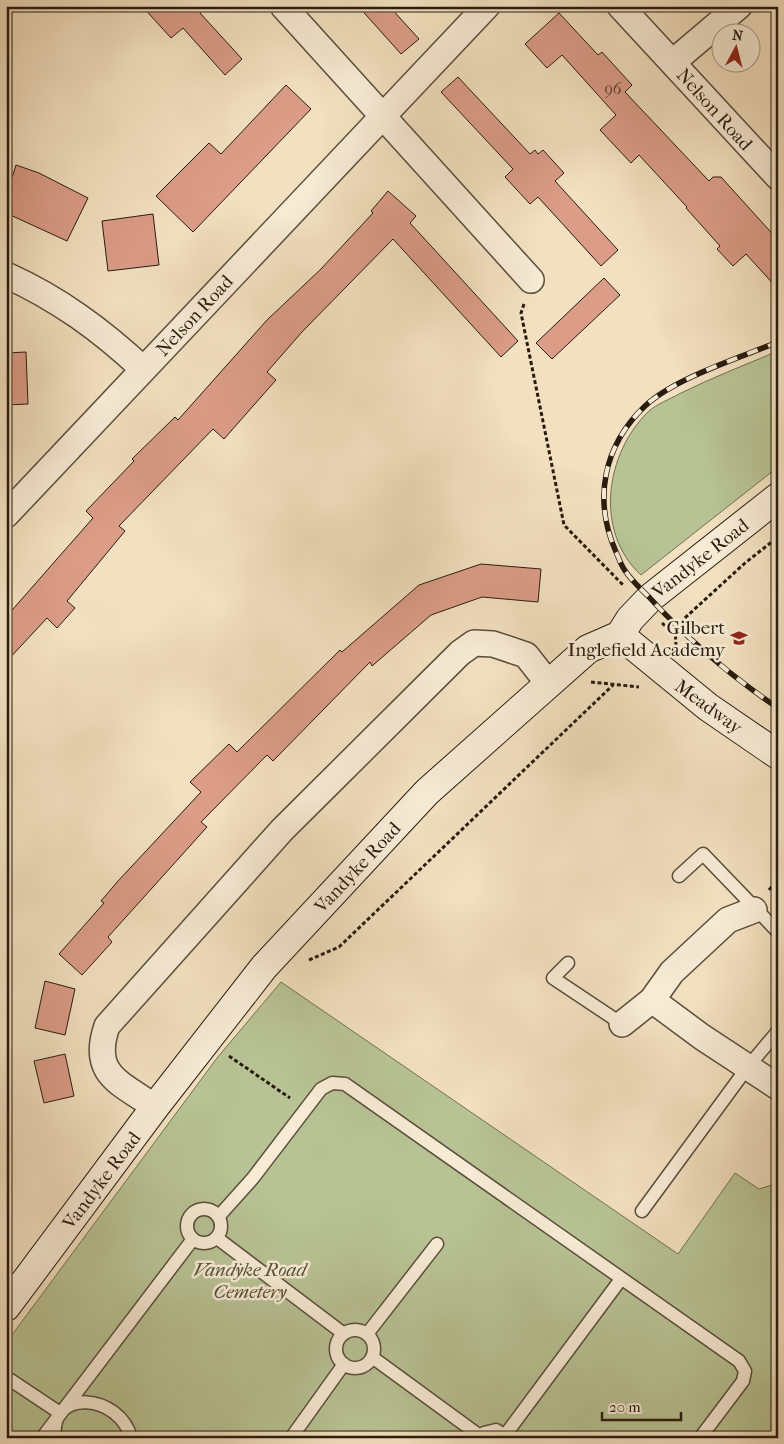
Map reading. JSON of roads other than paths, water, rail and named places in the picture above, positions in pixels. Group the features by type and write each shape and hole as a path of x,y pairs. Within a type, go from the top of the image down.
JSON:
{"street":[{"path":"282,6 381,117 532,280"},
{"name":"Nelson Road","path":"6,514 486,6"},
{"name":"Nelson Road","path":"620,6 778,177"},
{"name":"Nelson Road","path":"673,62 739,6"},
{"path":"6,275 37,289 106,335 143,369"},
{"name":"Vandyke Road","path":"6,1307 155,1107 264,967 427,792 588,648 620,635 642,605 778,497"},
{"name":"Meadway","path":"620,635 671,664 708,707 778,755"},
{"path":"155,1107 111,1076 103,1066 102,1052 107,1026 282,830 460,653 474,643 493,644 526,655 555,677"},
{"path":"622,1024 652,1000 672,972 728,920 754,910"},
{"path":"652,1000 747,1068 778,1087"}],"lane":[{"path":"679,876 703,854 754,910 778,932"},
{"path":"568,963 553,978 622,1024"},
{"path":"642,1211 747,1068 778,1031"},
{"path":"218,1216 253,1178 321,1089 332,1083 353,1088 739,1361 745,1371 743,1381 700,1438"},
{"path":"203,1208 210,1209 218,1216 221,1227 217,1238 203,1243 193,1240 187,1229 187,1223 192,1212 203,1208"},
{"path":"217,1238 344,1334"},
{"path":"42,1438 193,1240"},
{"path":"367,1334 437,1244"},
{"path":"372,1357 480,1437 490,1430 508,1436 621,1279"},
{"path":"356,1330 367,1334 374,1345 372,1357 360,1368 344,1364 337,1355 337,1344 344,1334 356,1330"},
{"path":"291,1438 344,1364"},
{"path":"6,1377 60,1413"},
{"path":"55,1438 54,1431 60,1413 70,1405 82,1402 98,1404 122,1418 131,1438"}],"railway":[{"path":"778,342 673,386 645,406 620,438 611,456 606,474 604,494 609,532 621,565 631,579 679,628 710,656 778,708"}],"place":[{"name":"Gilbert Inglefield Academy","path":"739,638"}],"park label":[{"name":"Vandyke Road Cemetery","path":"250,1280"}]}
